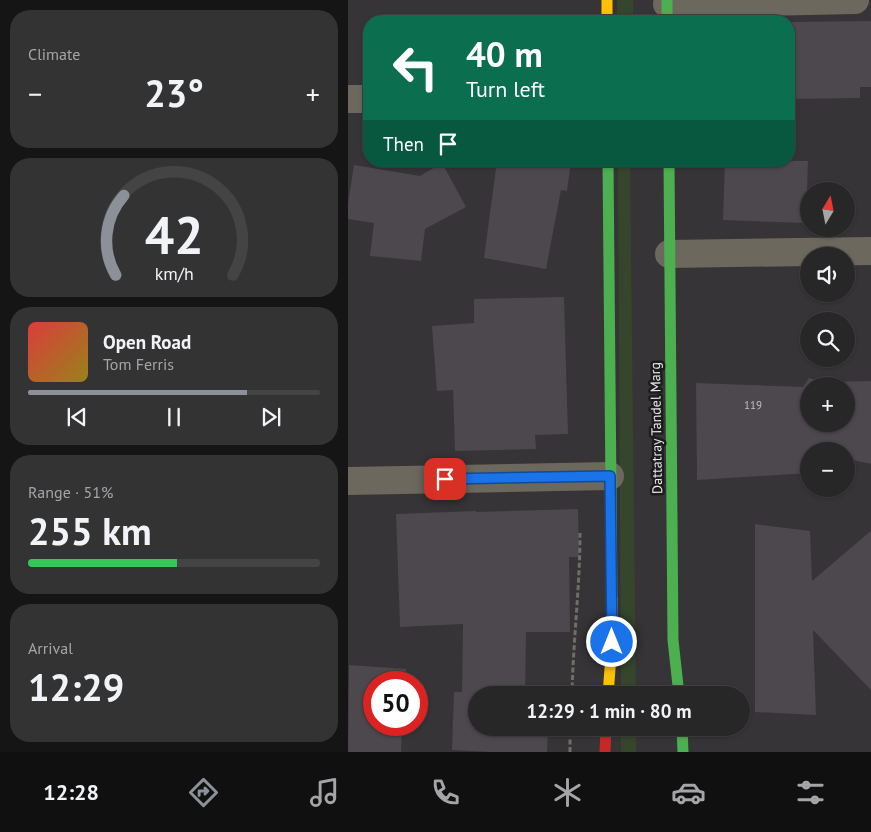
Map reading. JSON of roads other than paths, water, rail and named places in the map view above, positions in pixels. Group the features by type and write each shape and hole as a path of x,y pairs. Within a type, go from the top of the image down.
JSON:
{"main road":[{"path":"607,0 607,15"},
{"path":"608,167 612,642 609,686"},
{"name":"Dattatray Tandel Marg","path":"669,167 673,640 678,686"},
{"path":"605,752 606,736"},
{"path":"682,736 683,752"}],"street":[{"path":"667,8 855,0"},
{"path":"348,99 363,99"},
{"path":"669,254 872,251"},
{"path":"348,481 610,476"}]}
